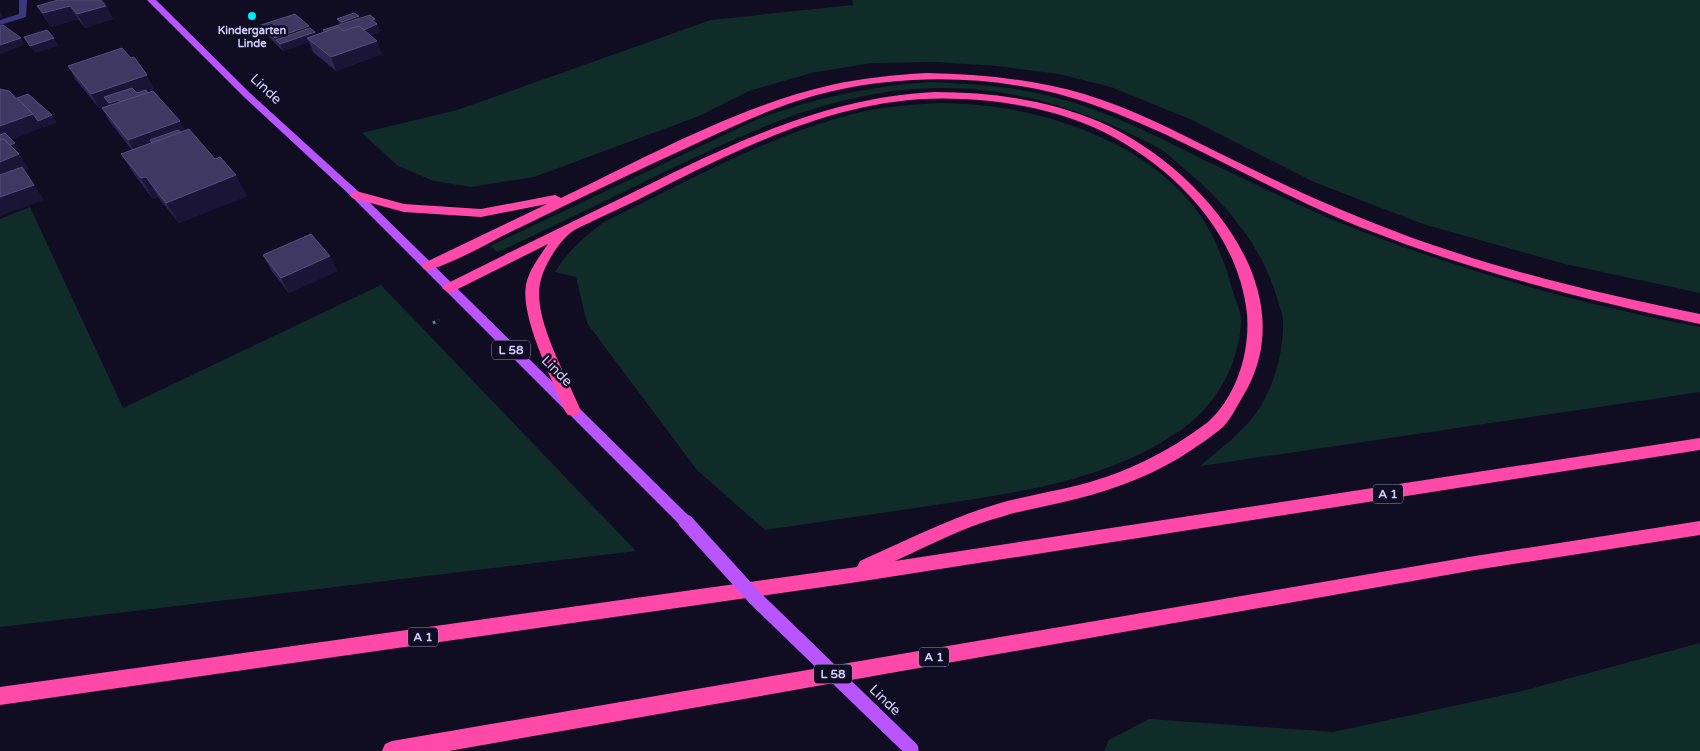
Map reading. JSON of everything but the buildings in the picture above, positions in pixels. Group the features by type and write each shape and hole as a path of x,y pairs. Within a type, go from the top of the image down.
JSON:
{"highway":[{"path":"429,266 574,195 746,117 790,100 831,88 918,76 960,76 1073,95 1124,113 1324,207 1459,258 1550,286 1700,319"},
{"path":"448,288 722,153 796,121 835,108 912,96 955,95 992,98 1064,113 1098,125 1130,140 1158,160 1190,188 1229,237 1245,271 1256,308 1256,347 1249,371 1243,387 1218,422 1168,459 1094,488 988,514 845,575"},
{"path":"356,195 404,208 481,213 574,195"},
{"path":"564,231 544,261 532,294 537,317 573,411"},
{"name":"A 1","path":"0,696 283,658 845,575 1346,500 1700,444"},
{"name":"A 1","path":"392,751 1466,565 1700,528"}],"main road":[{"name":"Linde","path":"151,0 247,95 356,195 429,266 448,288 686,522 755,598 911,750"}],"lane":[{"path":"0,23 23,15 23,0"}],"path":[{"path":"433,324 439,320"}],"green space":[{"path":"852,0 1700,0 1700,293 1565,264 1423,224 1314,182 1190,119 1111,87 1059,74 997,66 935,62 872,63 811,73 749,91 699,116 534,177 471,187 434,181 398,166 362,133 457,110 711,20 853,5"},
{"path":"930,82 1010,88 1058,98 1142,129 1307,208 1386,241 1519,284 1609,308 1700,327 1700,392 1200,466 1234,438 1249,422 1262,404 1275,374 1282,341 1283,319 1262,260 1240,225 1226,209 1197,180 1159,148 1103,121 1076,111 1020,96 992,91 934,88 897,91 861,96 794,115 728,142 498,252 490,246 758,119 800,105 843,94"},
{"path":"939,103 1008,109 1053,119 1117,145 1141,159 1165,177 1196,209 1213,237 1224,263 1241,317 1240,335 1232,364 1219,391 1190,423 1161,443 1131,458 1098,471 1031,489 765,530 697,470 587,323 576,277 555,272 565,257 604,222 755,149 817,125 860,112"},
{"path":"30,207 123,408 381,285 636,551 0,627 0,219"},
{"path":"1700,643 1700,751 1104,751 1109,740 1149,719 1333,732 1518,692"}],"place":[{"name":"Kindergarten Linde","path":"252,16"}]}
